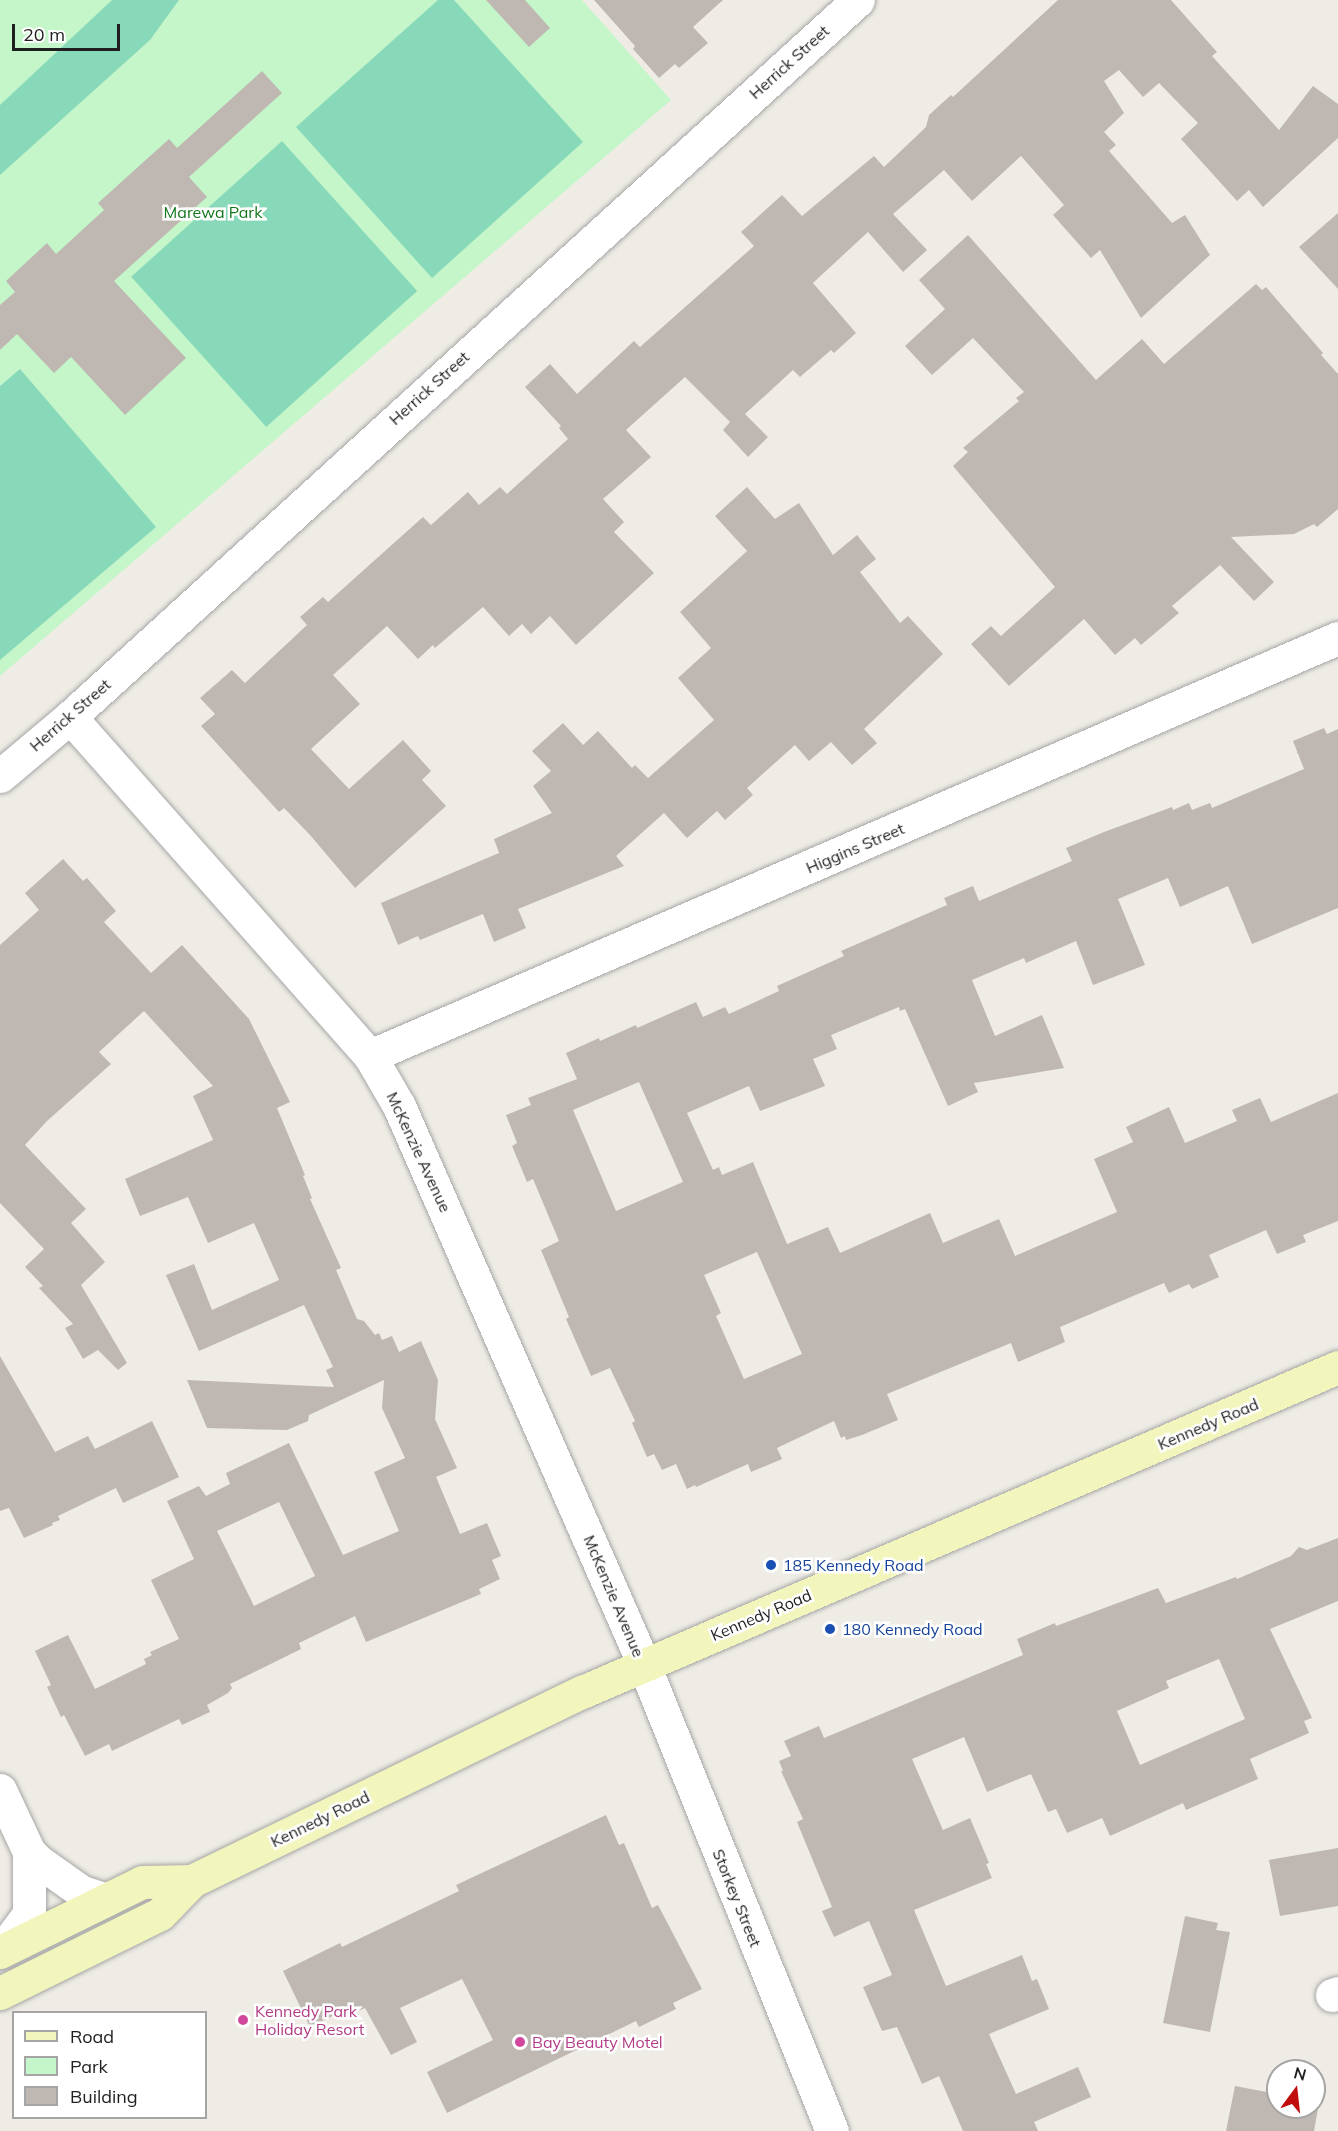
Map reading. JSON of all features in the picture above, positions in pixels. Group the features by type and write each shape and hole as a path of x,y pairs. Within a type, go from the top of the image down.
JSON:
{"main road":[{"name":"Kennedy Road","path":"0,1993 160,1914 192,1881 526,1719 644,1665 1338,1367"},
{"name":"Kennedy Road","path":"0,1951 142,1882 192,1881"}],"street":[{"name":"Herrick Street","path":"0,776 70,717 858,0"},
{"name":"Higgins Street","path":"370,1056 1338,638"},
{"name":"McKenzie Avenue","path":"70,717 370,1056 399,1106 434,1182 644,1665"},
{"name":"Storkey Street","path":"644,1665 832,2131"},
{"path":"0,1790 29,1852 57,1876 82,1892 106,1900"},
{"path":"0,1951 29,1914 29,1852"}],"green space":[{"name":"Marewa Park","path":"0,0 582,0 671,100 0,676"},
{"path":"112,0 179,0 150,40 0,175 0,105"},
{"path":"438,0 454,0 583,142 432,278 296,127"},
{"path":"282,141 417,291 266,427 131,277"},
{"path":"20,369 156,527 0,660 0,386"}],"building":[{"path":"486,0 525,0 550,28 529,47"},
{"path":"594,0 723,0 693,27 708,43 679,68 675,64 659,78 633,49 635,46"},
{"path":"1058,0 1171,0 1217,52 1212,56 1279,130 1313,86 1338,104 1338,138 1263,207 1249,190 1237,201 1181,139 1198,123 1159,83 1143,97 1119,70 1104,81 1124,113 1104,132 1116,145 1109,151 1172,223 1185,215 1210,255 1141,318 1100,250 1091,258 1053,215 1064,205 1021,156 972,201 944,170 893,214 927,250 903,272 868,232 813,283 856,333 834,353 831,350 800,377 793,370 745,414 768,437 748,457 723,430 730,422 685,377 626,430 651,457 603,499 624,522 614,532 654,573 576,645 550,616 531,634 522,624 509,636 483,607 435,648 433,645 418,659 387,626 333,675 360,704 311,749 349,789 403,740 431,771 422,780 446,806 355,888 310,835 284,808 279,812 201,726 215,714 200,698 232,670 245,683 307,625 300,617 323,597 328,602 423,517 431,525 468,492 479,505 500,487 507,494 568,439 559,428 561,426 525,387 550,364 577,394 634,341 640,347 754,246 741,232 782,195 802,216 874,156 884,167 926,127 929,115 951,95 953,97"},
{"path":"262,71 282,93 189,177 207,197 114,281 186,358 125,415 71,357 54,373 17,334 0,350 0,305 15,292 6,281 47,243 56,254 104,210 98,203 169,139 177,148"},
{"path":"1338,213 1338,289 1299,247"},
{"path":"968,235 1096,380 1142,339 1164,364 1256,284 1262,290 1266,287 1323,353 1321,355 1338,374 1338,509 1317,527 1314,524 1294,534 1231,537 1274,582 1254,601 1220,565 1172,606 1179,613 1141,645 1135,638 1115,655 1084,619 1009,686 971,644 991,626 1001,636 1055,587 953,466 968,452 963,448 1019,401 1016,398 1024,392 973,338 932,375 905,346 945,309 919,280"},
{"path":"747,487 775,519 799,503 833,555 857,535 876,559 860,572 900,623 908,616 943,654 864,729 877,743 852,765 831,742 809,761 795,745 747,788 753,795 725,820 717,811 687,838 664,813 616,856 624,866 518,909 526,928 494,942 483,914 420,940 418,936 398,945 381,903 499,853 494,839 552,813 533,786 551,771 532,751 563,723 583,745 598,731 632,768 635,765 648,778 714,720 678,678 711,648 680,612 747,551 715,516"},
{"path":"1324,728 1327,734 1338,729 1338,908 1252,944 1228,886 1180,907 1168,878 1118,899 1145,965 1093,985 1076,941 1026,963 1024,958 972,980 995,1036 1042,1015 1064,1068 974,1083 978,1092 948,1106 905,1009 900,1011 899,1007 831,1035 837,1049 813,1059 825,1086 760,1111 749,1086 687,1113 713,1170 719,1167 722,1175 753,1162 787,1244 828,1227 840,1253 930,1213 943,1243 999,1219 1015,1256 1117,1212 1094,1159 1133,1142 1126,1127 1169,1107 1185,1143 1237,1121 1232,1110 1260,1098 1271,1122 1338,1093 1338,1221 1303,1235 1306,1242 1277,1254 1266,1230 1209,1255 1219,1277 1192,1289 1189,1284 1169,1293 1164,1283 1060,1327 1065,1342 1018,1362 1011,1343 887,1394 898,1420 862,1435 846,1440 845,1436 841,1438 834,1421 777,1448 782,1459 751,1472 748,1464 687,1489 676,1464 662,1470 654,1454 647,1457 632,1423 635,1421 610,1368 591,1376 566,1319 569,1317 541,1250 559,1241 533,1179 527,1182 512,1146 517,1143 506,1115 531,1105 528,1098 577,1079 566,1053 599,1038 600,1041 636,1025 637,1028 696,1002 703,1017 725,1007 729,1014 779,991 777,986 844,956 841,951 947,905 944,898 973,886 979,901 1072,861 1066,848 1104,832 1189,803 1192,810 1210,803 1212,808 1304,769 1293,741","holes":["639,1082 683,1182 616,1211 573,1110","757,1252 802,1354 744,1379 716,1316 721,1313 704,1275"]},
{"path":"63,859 83,881 87,878 116,911 104,922 151,973 182,945 249,1019 290,1102 277,1108 305,1175 303,1176 312,1198 310,1199 341,1268 336,1270 357,1319 364,1321 375,1335 379,1333 382,1340 392,1336 399,1352 421,1341 438,1380 435,1419 457,1468 436,1477 460,1534 487,1523 501,1556 492,1560 500,1579 479,1589 481,1594 366,1642 355,1616 299,1643 301,1649 230,1684 232,1688 228,1693 207,1705 210,1712 182,1725 179,1719 112,1751 109,1744 85,1756 64,1715 61,1717 47,1687 51,1685 35,1651 68,1635 95,1689 146,1664 144,1659 152,1655 150,1652 179,1639 151,1580 194,1559 167,1501 199,1486 206,1496 230,1484 226,1473 289,1443 343,1555 399,1531 374,1472 405,1458 382,1408 384,1380 309,1415 308,1421 287,1430 207,1428 187,1380 334,1387 326,1370 333,1367 304,1305 199,1351 166,1275 194,1264 212,1310 279,1280 254,1223 208,1243 188,1197 140,1216 125,1179 213,1140 193,1096 213,1086 144,1011 99,1052 111,1064 47,1121 25,1145 86,1209 71,1223 105,1262 81,1285 127,1363 118,1370 98,1350 83,1359 65,1328 73,1324 39,1288 43,1286 25,1267 44,1249 0,1203 0,945 39,910 25,893","holes":["279,1502 315,1576 254,1606 217,1531"]},
{"path":"0,1356 55,1452 88,1436 95,1449 152,1421 179,1477 123,1503 116,1488 58,1516 60,1520 52,1523 53,1525 24,1538 9,1508 0,1511"},
{"path":"1338,1538 1338,1601 1270,1629 1312,1718 1304,1721 1309,1733 1250,1759 1258,1779 1186,1810 1183,1803 1110,1836 1102,1818 1067,1833 1056,1809 1048,1812 1031,1774 987,1792 964,1737 912,1759 943,1830 970,1818 989,1863 986,1864 992,1878 914,1910 946,1986 1022,1955 1032,1981 1037,1979 1049,2009 989,2034 1016,2094 1078,2067 1091,2097 1034,2122 1038,2131 963,2131 939,2076 922,2084 897,2027 882,2031 863,1987 892,1975 869,1921 834,1937 822,1911 832,1907 797,1822 803,1819 781,1771 783,1771 779,1761 791,1756 784,1741 819,1726 824,1738 1023,1655 1017,1639 1055,1623 1056,1626 1158,1588 1166,1603 1236,1577 1237,1579 1291,1556 1299,1547 1307,1550","holes":["1219,1659 1245,1719 1140,1765 1117,1711 1169,1688 1166,1681"]},
{"path":"606,1815 619,1845 624,1843 652,1908 658,1905 702,1989 673,2003 676,2009 639,2027 636,2021 447,2113 427,2072 493,2040 462,1979 400,2008 417,2042 391,2055 365,2008 344,2017 341,2012 310,2027 283,1971 340,1943 342,1947 459,1891 456,1885"},
{"path":"1338,1848 1338,1906 1280,1916 1269,1860"},
{"path":"1185,1916 1218,1923 1216,1930 1230,1932 1210,2032 1163,2023"},
{"path":"1235,2086 1266,2092 1266,2119 1316,2119 1314,2131 1226,2131"}],"place":[{"name":"185 Kennedy Road","path":"771,1565"},
{"name":"180 Kennedy Road","path":"830,1629"},
{"name":"Kennedy Park Holiday Resort","path":"243,2020"},
{"name":"Bay Beauty Motel","path":"520,2042"}]}
